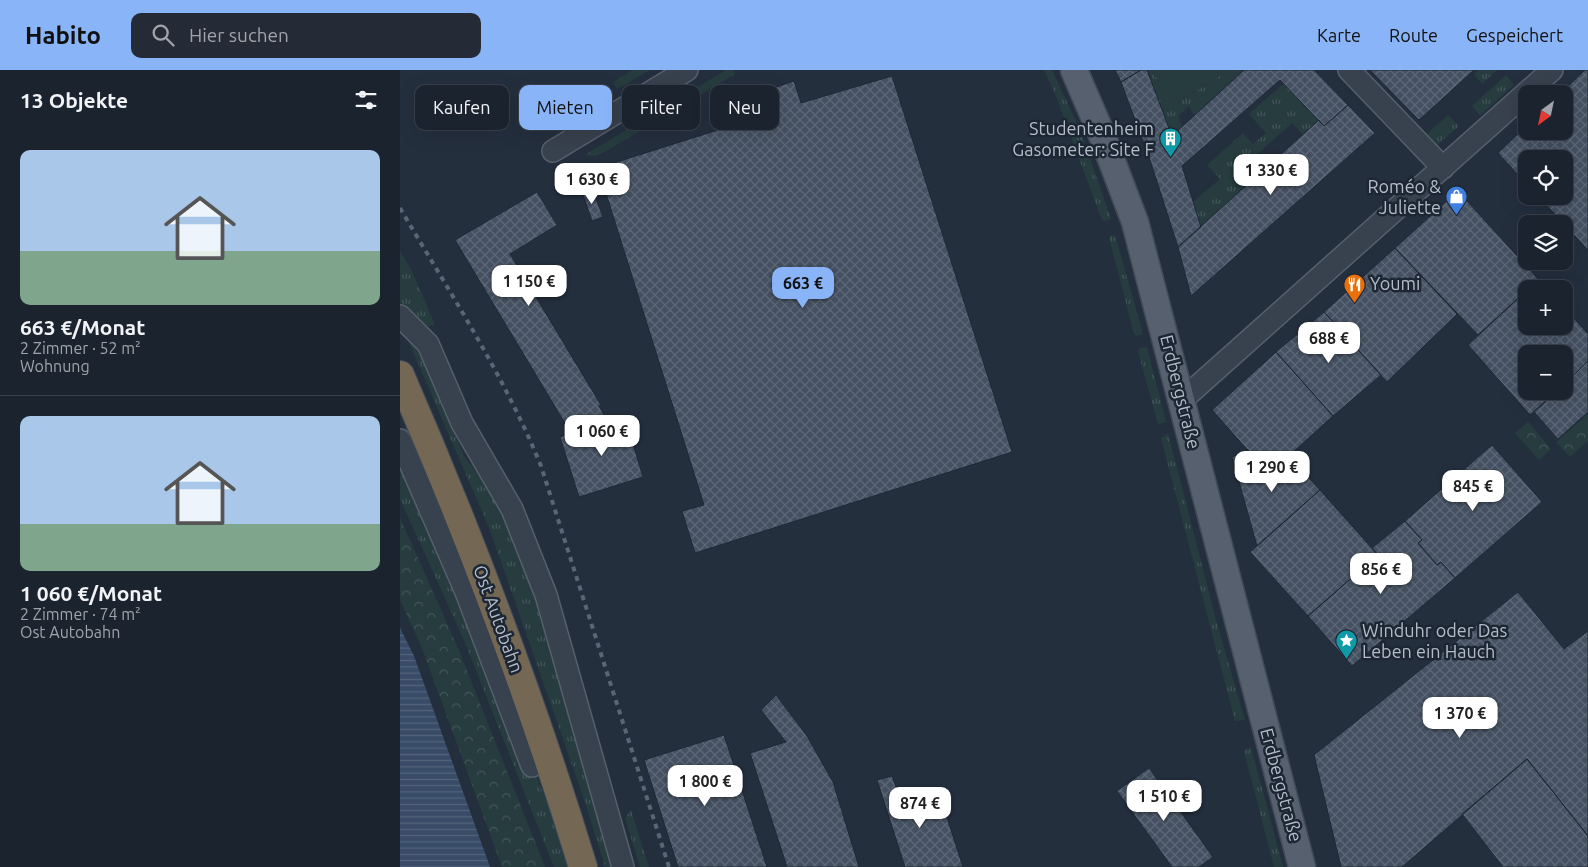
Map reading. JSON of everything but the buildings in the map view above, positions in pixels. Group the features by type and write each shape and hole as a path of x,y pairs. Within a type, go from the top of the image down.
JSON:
{"highway":[{"name":"Ost Autobahn","path":"400,375 448,484 512,653 583,867"}],"main road":[{"name":"Erdbergstraße","path":"1074,70 1089,102 1135,222 1302,867"}],"street":[{"path":"553,151 687,70"},
{"path":"1349,70 1443,168"},
{"path":"1182,400 1552,70"},
{"path":"400,316 428,344 462,423 512,509 546,595 624,867"},
{"path":"400,440 466,592 532,766"}],"green space":[{"path":"633,70 650,70 617,89 613,82"},
{"path":"726,70 733,70 735,74 717,85 710,85 710,89 700,95 700,86"},
{"path":"1044,70 1052,70 1080,130 1111,219 1104,221 1101,218 1056,96"},
{"path":"1147,70 1158,70 1154,73 1174,105 1229,70 1244,70 1194,115 1189,106 1178,116 1182,127 1172,136"},
{"path":"1158,70 1229,70 1174,105 1154,73"},
{"path":"1479,70 1497,70 1482,84 1474,74"},
{"path":"1506,75 1514,85 1480,115 1472,106"},
{"path":"1283,84 1319,120 1303,135 1292,123 1242,168 1253,180 1201,227 1193,202 1220,179 1207,165 1243,133 1253,144 1266,133 1249,114"},
{"path":"1448,115 1459,126 1436,146 1426,135"},
{"path":"626,130 641,130 596,156 585,155"},
{"path":"1115,235 1143,334 1137,336 1134,334 1109,237"},
{"path":"400,251 412,271 435,325 426,326 400,303"},
{"path":"405,333 415,340 464,456 493,494 513,531 537,596 616,867 605,867 586,805 490,530"},
{"path":"1147,347 1166,422 1159,424 1138,351 1140,348"},
{"path":"1588,414 1588,441 1570,457 1556,442"},
{"path":"1528,422 1551,449 1539,460 1515,433"},
{"path":"1168,433 1216,620 1245,720 1235,721 1161,438"},
{"path":"400,455 557,826 570,867 554,867 464,640 400,499"},
{"path":"400,518 458,648 545,867 502,867 422,648 400,600"},
{"path":"1251,747 1283,867 1274,867 1244,751"},
{"path":"631,810 649,867 640,867 625,818"}],"water":[{"path":"400,628 414,656 490,867 400,867"}],"railway":[{"path":"400,208 493,367 541,466 669,867"}],"place":[{"name":"Studentenheim Gasometer: Site F","path":"1170,158"},
{"name":"Roméo & Juliette","path":"1457,216"},
{"name":"Youmi","path":"1354,303"},
{"name":"Winduhr oder Das Leben ein Hauch","path":"1346,660"}]}
